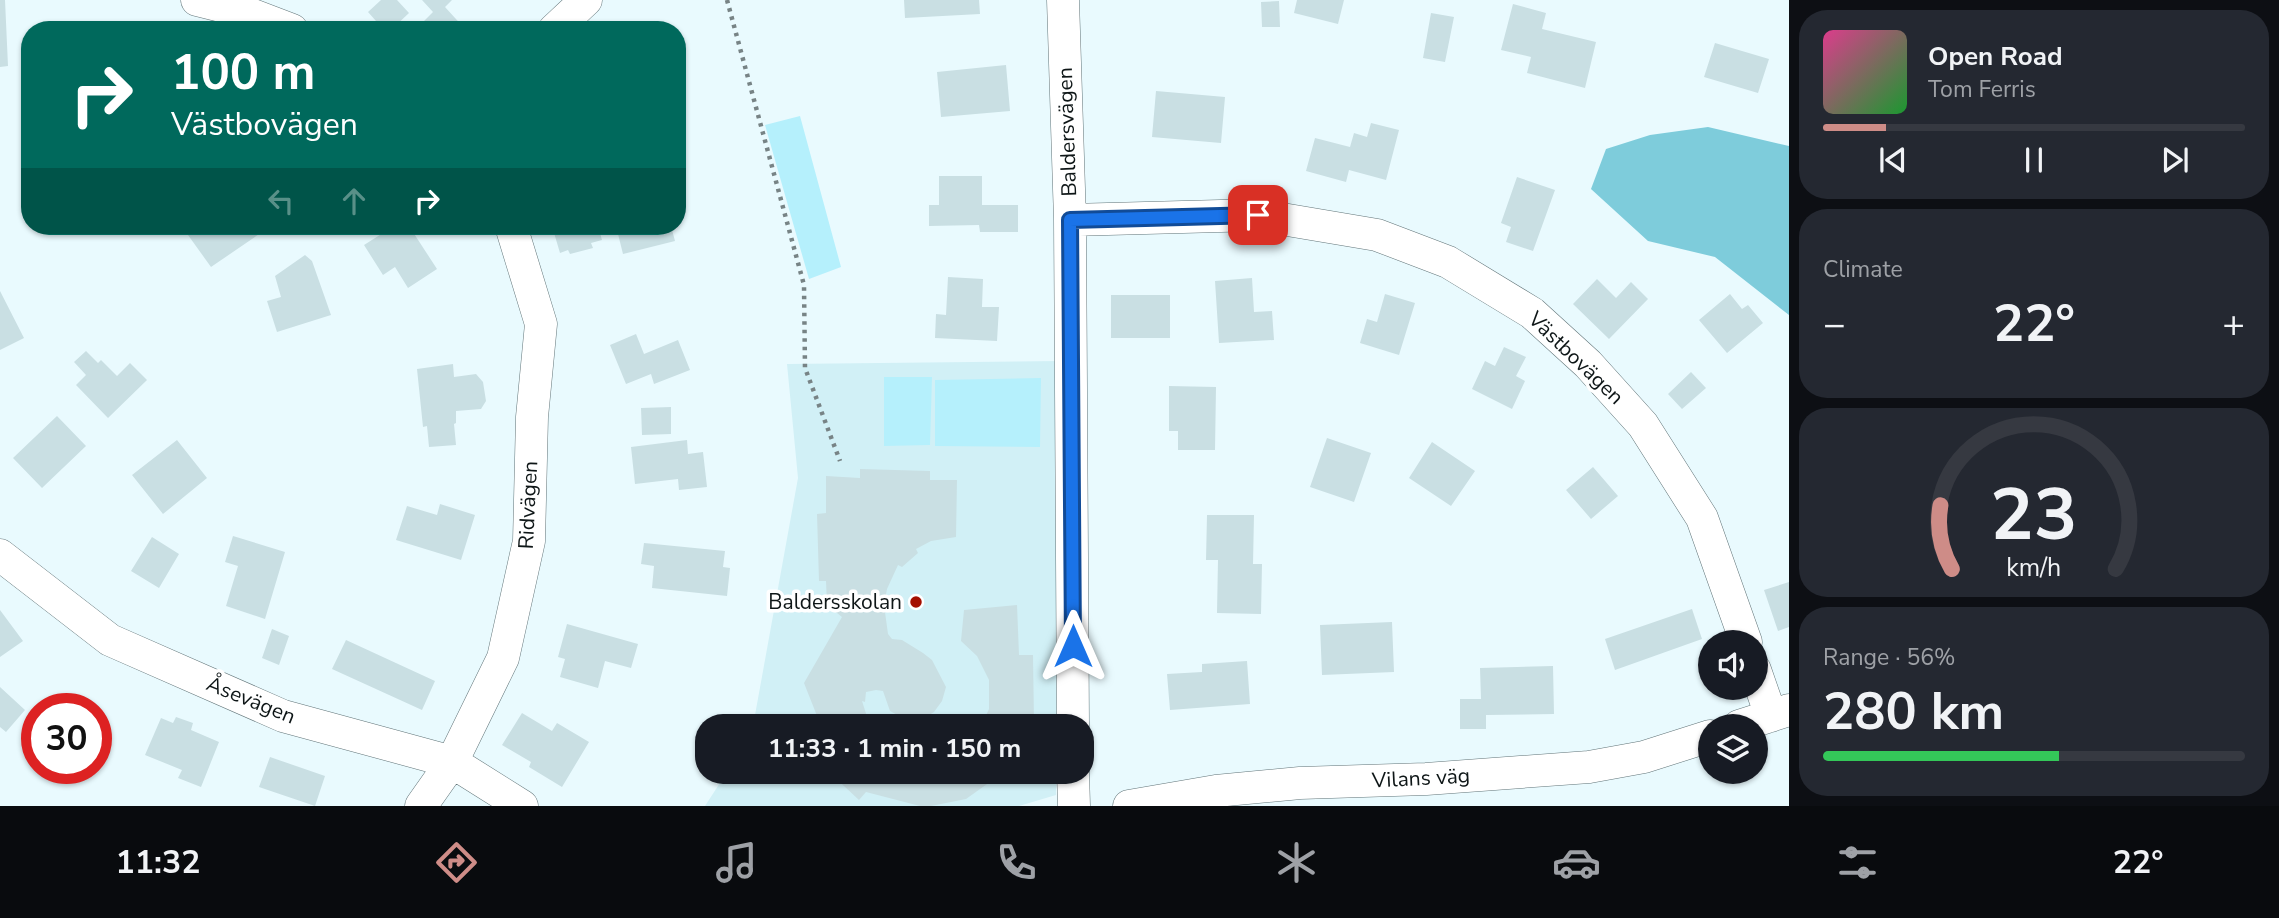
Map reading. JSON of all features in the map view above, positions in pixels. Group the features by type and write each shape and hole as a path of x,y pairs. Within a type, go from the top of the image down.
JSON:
{"street":[{"path":"197,0 246,12 269,21"},
{"path":"564,21 586,0"},
{"name":"Baldersvägen","path":"1063,0 1070,220 1073,714"},
{"name":"Västbovägen","path":"1070,220 1258,215 1377,235 1448,262 1532,313 1588,364 1643,425 1702,517 1741,630"},
{"name":"Ridvägen","path":"421,806 452,762 503,658 529,541 532,417 541,324 514,235"},
{"name":"Åsevägen","path":"0,555 110,640 283,716 452,762 522,806"},
{"path":"1768,693 1783,719"},
{"name":"Vilans väg","path":"1129,806 1216,791 1300,783 1426,779 1588,767 1644,757 1698,740"},
{"path":"1073,784 1074,806"}],"path":[{"path":"727,0 804,285 805,368 840,461"}],"shaded area":[{"path":"800,116 841,267 809,279 765,125"},
{"path":"1708,127 1789,146 1789,315 1715,257 1648,241 1591,189 1606,149 1650,135"},
{"name":"Baldersskolan","path":"1060,361 1056,714 755,714 798,478 787,364"},
{"path":"884,377 932,377 930,445 884,446"},
{"path":"1041,378 1040,447 935,446 935,380"},
{"path":"719,784 1056,784 1056,795 1019,806 705,806"}],"building":[{"path":"0,0 5,0 8,66 0,67"},
{"path":"381,0 397,0 409,13 401,21 376,21 368,12"},
{"path":"422,0 452,0 445,7 458,21 424,21 433,12"},
{"path":"904,0 979,0 980,14 905,18"},
{"path":"1297,0 1344,0 1338,24 1294,13"},
{"path":"1279,1 1280,27 1262,27 1261,2"},
{"path":"1513,4 1546,13 1542,29 1596,42 1585,88 1527,73 1531,57 1501,50"},
{"path":"1431,13 1454,17 1445,62 1423,58"},
{"path":"1715,43 1769,59 1758,93 1704,77"},
{"path":"1006,65 1010,111 941,117 937,72"},
{"path":"1156,91 1225,97 1221,143 1152,137"},
{"path":"1371,123 1399,130 1386,180 1349,170 1346,182 1306,171 1315,138 1350,147 1354,133 1367,137"},
{"path":"939,176 982,176 982,205 1018,205 1018,232 980,232 979,225 929,226 929,205 939,205"},
{"path":"1517,177 1555,190 1533,251 1506,242 1511,227 1501,223"},
{"path":"188,235 258,235 211,267"},
{"path":"380,235 415,235 437,269 408,288 395,267 383,275 364,245"},
{"path":"555,235 601,235 602,240 591,243 593,248 570,254 568,250 560,253"},
{"path":"618,235 673,235 675,241 623,254"},
{"path":"305,255 312,261 331,315 277,332 267,301 281,297 275,276"},
{"path":"948,277 983,279 982,307 999,307 997,341 935,338 936,314 946,315"},
{"path":"1252,278 1254,312 1272,311 1274,340 1219,343 1215,281"},
{"path":"1597,279 1616,298 1631,282 1648,299 1609,339 1573,304"},
{"path":"0,291 24,338 0,350"},
{"path":"1385,294 1415,303 1399,355 1360,343 1367,319 1377,322"},
{"path":"1730,294 1742,309 1748,305 1763,323 1727,353 1699,320"},
{"path":"1111,295 1170,295 1170,338 1111,338"},
{"path":"636,334 644,354 678,340 690,370 654,384 651,374 626,384 610,345"},
{"path":"1504,347 1526,357 1516,376 1525,381 1512,409 1472,389 1485,361 1495,366"},
{"path":"86,351 98,363 101,360 117,376 130,363 147,380 108,418 76,385 86,375 74,362"},
{"path":"453,364 454,377 476,374 483,382 486,401 481,409 456,411 456,445 429,447 427,426 423,427 417,369"},
{"path":"1691,372 1706,388 1682,409 1668,394"},
{"path":"1169,386 1216,387 1215,450 1178,450 1178,431 1169,431"},
{"path":"671,407 671,434 642,435 641,408"},
{"path":"57,416 86,446 42,488 13,458"},
{"path":"1327,438 1371,453 1354,502 1310,487"},
{"path":"177,440 207,478 163,514 132,475"},
{"path":"687,440 688,454 703,452 707,487 679,490 678,479 635,484 631,447"},
{"path":"1432,442 1475,471 1451,506 1409,478"},
{"path":"1593,467 1618,496 1591,519 1566,490"},
{"path":"860,469 930,471 930,480 957,480 956,537 931,541 916,549 918,553 902,567 898,565 887,589 884,605 888,634 892,639 902,640 932,660 946,687 942,701 931,714 896,714 890,711 883,691 876,690 866,692 865,702 862,701 866,714 816,714 804,683 842,617 827,605 826,581 819,581 817,514 826,513 826,476 860,478"},
{"path":"440,504 475,515 461,560 396,540 407,506 437,515"},
{"path":"1207,515 1254,515 1253,564 1262,564 1261,614 1217,613 1218,560 1206,560"},
{"path":"233,536 285,552 265,619 226,606 238,566 225,562"},
{"path":"152,537 179,554 159,588 131,571"},
{"path":"644,543 725,551 723,567 730,568 727,596 652,588 654,566 641,564"},
{"path":"1789,582 1789,627 1778,631 1764,590"},
{"path":"1017,605 1019,655 1033,655 1034,714 987,714 989,680 977,656 961,641 964,610"},
{"path":"1692,609 1699,630 1698,640 1615,670 1605,639"},
{"path":"0,610 23,641 0,657"},
{"path":"1392,622 1394,672 1322,675 1320,625"},
{"path":"567,624 638,644 631,668 605,661 598,688 560,677 565,659 558,657"},
{"path":"272,629 289,636 279,665 262,658"},
{"path":"346,640 435,681 422,710 332,669"},
{"path":"1247,661 1250,704 1170,710 1167,674 1202,672 1202,664"},
{"path":"1553,666 1554,714 1486,715 1486,729 1460,729 1460,699 1481,699 1480,668"},
{"path":"0,687 21,706 21,715 6,732 0,727"},
{"path":"522,713 552,731 557,723 589,742 562,787 529,767 531,762 502,745"},
{"path":"176,717 193,723 191,730 219,742 201,787 178,778 182,770 145,755 161,718 173,723"},
{"path":"270,757 325,776 315,806 259,787"},
{"path":"842,784 987,784 966,799 931,806 920,806 866,792 859,800"}],"place":[{"name":"Baldersskolan","path":"916,602"}],"route":[{"path":"1073,646 1070,220 1258,215"}]}
